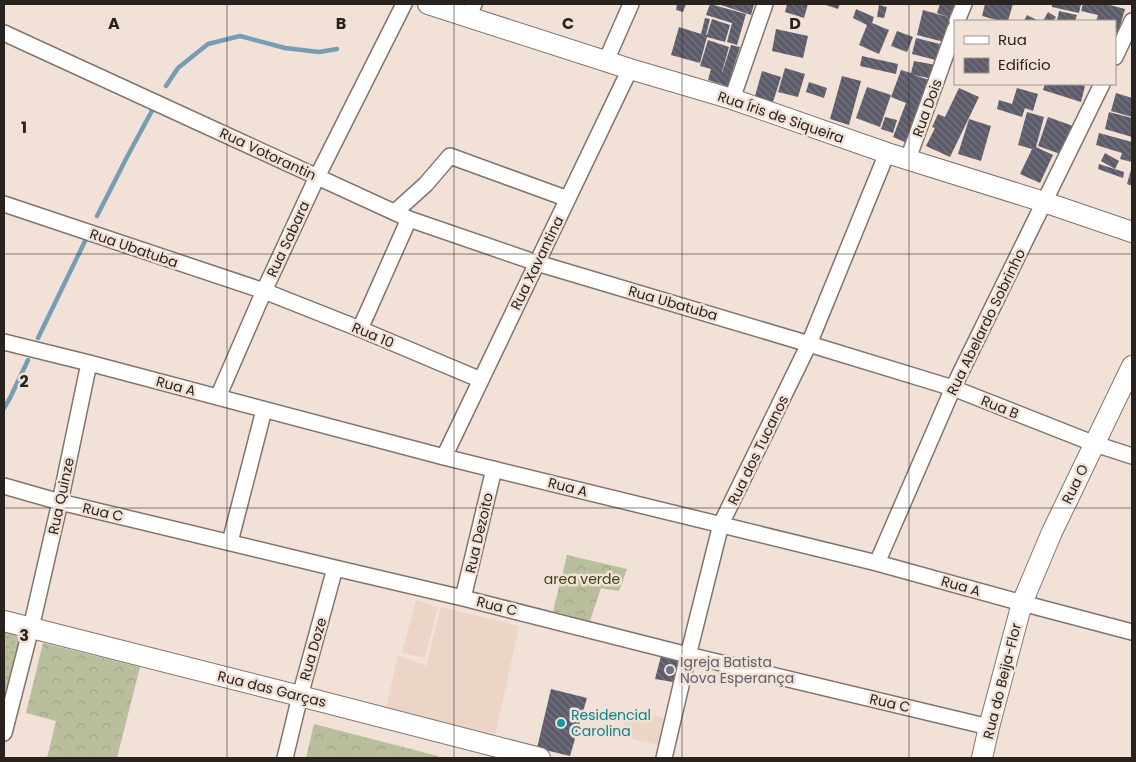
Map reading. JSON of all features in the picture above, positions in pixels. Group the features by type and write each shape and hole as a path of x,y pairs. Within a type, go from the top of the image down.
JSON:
{"street":[{"name":"Rua Sabara","path":"218,397 317,177 404,4"},
{"name":"Rua Íris de Siqueira","path":"428,4 471,10 606,61 732,99 887,153 1044,202 1132,232"},
{"path":"606,61 631,4"},
{"path":"732,99 765,4"},
{"path":"957,20 964,4"},
{"path":"1116,55 1132,21"},
{"name":"Rua Dois","path":"908,159 954,32"},
{"name":"Rua Votorantin","path":"4,33 409,219 537,263"},
{"name":"Rua Xavantina","path":"444,457 630,69"},
{"name":"Rua Abelardo Sobrinho","path":"877,563 953,388 1102,85"},
{"name":"Rua dos Tucanos","path":"664,758 721,524 810,344 887,153"},
{"path":"395,212 426,184 450,156 568,199"},
{"name":"Rua Ubatuba","path":"4,204 264,292"},
{"path":"360,329 409,219"},
{"name":"Rua Ubatuba","path":"537,263 810,344"},
{"name":"Rua 10","path":"264,292 360,329 481,380"},
{"name":"Rua A","path":"4,342 444,457 877,563 1132,632"},
{"name":"Rua B","path":"810,344 953,388 1095,444 1132,456"},
{"name":"Rua Quinze","path":"4,733 31,628 60,502 89,363"},
{"name":"Rua O","path":"1022,603 1052,532 1132,366"},
{"path":"230,542 264,410"},
{"name":"Rua Dezoito","path":"464,598 494,469"},
{"name":"Rua C","path":"4,486 60,502 464,598 688,655 989,727"},
{"name":"Rua Doze","path":"285,758 300,696 336,568"},
{"name":"Rua do Beija-Flor","path":"982,758 1022,603"},
{"name":"Rua das Garças","path":"4,621 540,758"}],"shaded area":[{"path":"416,600 438,607 425,658 402,653"},
{"path":"441,607 519,626 495,736 386,709 398,655 426,666"},
{"path":"626,709 669,719 663,746 621,736"}],"green space":[{"name":"area verde","path":"567,555 627,569 619,591 601,588 590,621 553,611"},
{"path":"4,631 14,633 19,640 4,702"},
{"path":"43,643 140,667 117,758 47,758 56,721 26,713"},
{"path":"314,724 438,756 438,758 306,758"}],"building":[{"path":"677,4 686,4 683,12 676,10"},
{"path":"710,4 746,14 737,45 727,42 732,23 706,15"},
{"path":"718,4 754,4 751,15"},
{"path":"787,4 808,4 804,18 785,12"},
{"path":"823,4 840,4 838,9"},
{"path":"940,4 960,4 951,17 944,42 917,35 923,10 948,17 937,13"},
{"path":"985,4 1013,4 1008,20 996,20 982,16"},
{"path":"1052,4 1081,4 1079,13 1052,7"},
{"path":"1083,4 1106,4 1125,9 1118,33 1116,32 1116,20 1096,20 1098,15 1081,11"},
{"path":"879,5 887,7 884,18 877,17"},
{"path":"856,9 874,17 872,23 889,30 879,54 859,45 867,25 853,18"},
{"path":"1059,11 1077,15 1075,20 1057,20"},
{"path":"1048,12 1056,17 1054,20 1044,20"},
{"path":"1027,15 1037,20 1024,20"},
{"path":"705,18 710,19 706,35 712,19 730,25 725,42 707,37 700,63 671,55 679,27 701,34"},
{"path":"776,29 808,36 803,58 772,51"},
{"path":"897,31 913,37 907,52 891,46"},
{"path":"916,38 940,44 936,60 912,54"},
{"path":"708,40 729,47 722,73 731,45 740,47 731,75 737,77 733,88 708,80 711,69 700,66"},
{"path":"862,56 898,64 896,74 860,66"},
{"path":"914,61 936,65 933,79 914,75 932,81 907,143 893,137 906,103 891,97 901,70 911,73"},
{"path":"785,68 805,74 798,97 778,92"},
{"path":"762,71 781,77 773,102 755,96"},
{"path":"842,76 861,81 849,125 830,119"},
{"path":"809,82 827,88 824,98 806,92"},
{"path":"1045,85 1085,86 1081,102 1043,90"},
{"path":"867,87 891,95 880,127 856,118"},
{"path":"959,88 979,97 950,157 926,146 935,128 932,127 938,114 945,117"},
{"path":"1017,88 1038,94 1033,111 1025,108 1022,117 997,109 999,100 1012,104"},
{"path":"1116,93 1132,98 1132,117 1111,111"},
{"path":"1027,112 1044,117 1036,147 1053,155 1040,183 1020,174 1032,149 1018,145"},
{"path":"1109,112 1132,118 1132,137 1105,129"},
{"path":"885,117 897,120 893,133 881,129"},
{"path":"1048,117 1073,126 1063,155 1038,146"},
{"path":"969,119 991,126 981,161 958,154"},
{"path":"1099,133 1132,142 1132,162 1120,159 1122,153 1096,145"},
{"path":"1105,153 1119,161 1115,169 1101,161"},
{"path":"1099,164 1124,172 1123,178 1098,169"},
{"path":"1132,166 1132,186 1127,184"},
{"name":"Igreja Batista Nova Esperança","path":"661,656 683,661 679,683 655,679"},
{"name":"Residencial Carolina","path":"551,689 587,698 570,756 537,748"}],"waterway":[{"path":"166,86 178,68 208,44 240,36 285,48 319,52 337,49"},
{"path":"97,216 154,107"},
{"path":"38,338 87,237"},
{"path":"4,408 28,360"}],"place":[{"name":"Igreja Batista Nova Esperança","path":"670,670"},
{"name":"Residencial Carolina","path":"561,723"}]}
